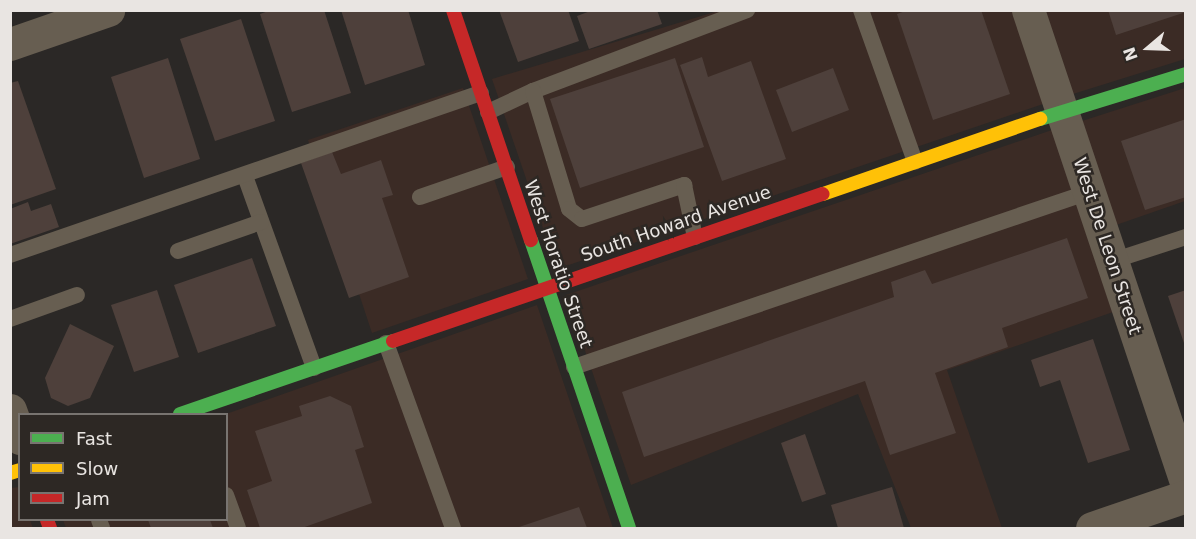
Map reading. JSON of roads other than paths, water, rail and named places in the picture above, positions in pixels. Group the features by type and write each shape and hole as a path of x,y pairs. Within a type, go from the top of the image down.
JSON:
{"main road":[{"name":"West Horatio Street","path":"453,10 630,528"},
{"name":"South Howard Avenue","path":"197,412 314,368 547,287 1062,112 1185,74"}],"street":[{"path":"10,44 108,10"},
{"name":"West De Leon Street","path":"1028,10 1185,481"},
{"path":"10,411 18,433"},
{"path":"1092,528 1185,496"}],"lane":[{"path":"488,112 533,91 747,10"},
{"path":"861,10 915,162"},
{"path":"533,91 569,209 582,219 684,185 695,237"},
{"path":"10,255 481,93"},
{"path":"420,197 507,167"},
{"path":"245,176 314,368"},
{"path":"574,367 1089,192"},
{"path":"178,250 261,222"},
{"path":"1112,261 1185,237"},
{"path":"10,319 77,295"},
{"path":"386,343 453,528"},
{"path":"228,500 238,528"}]}
